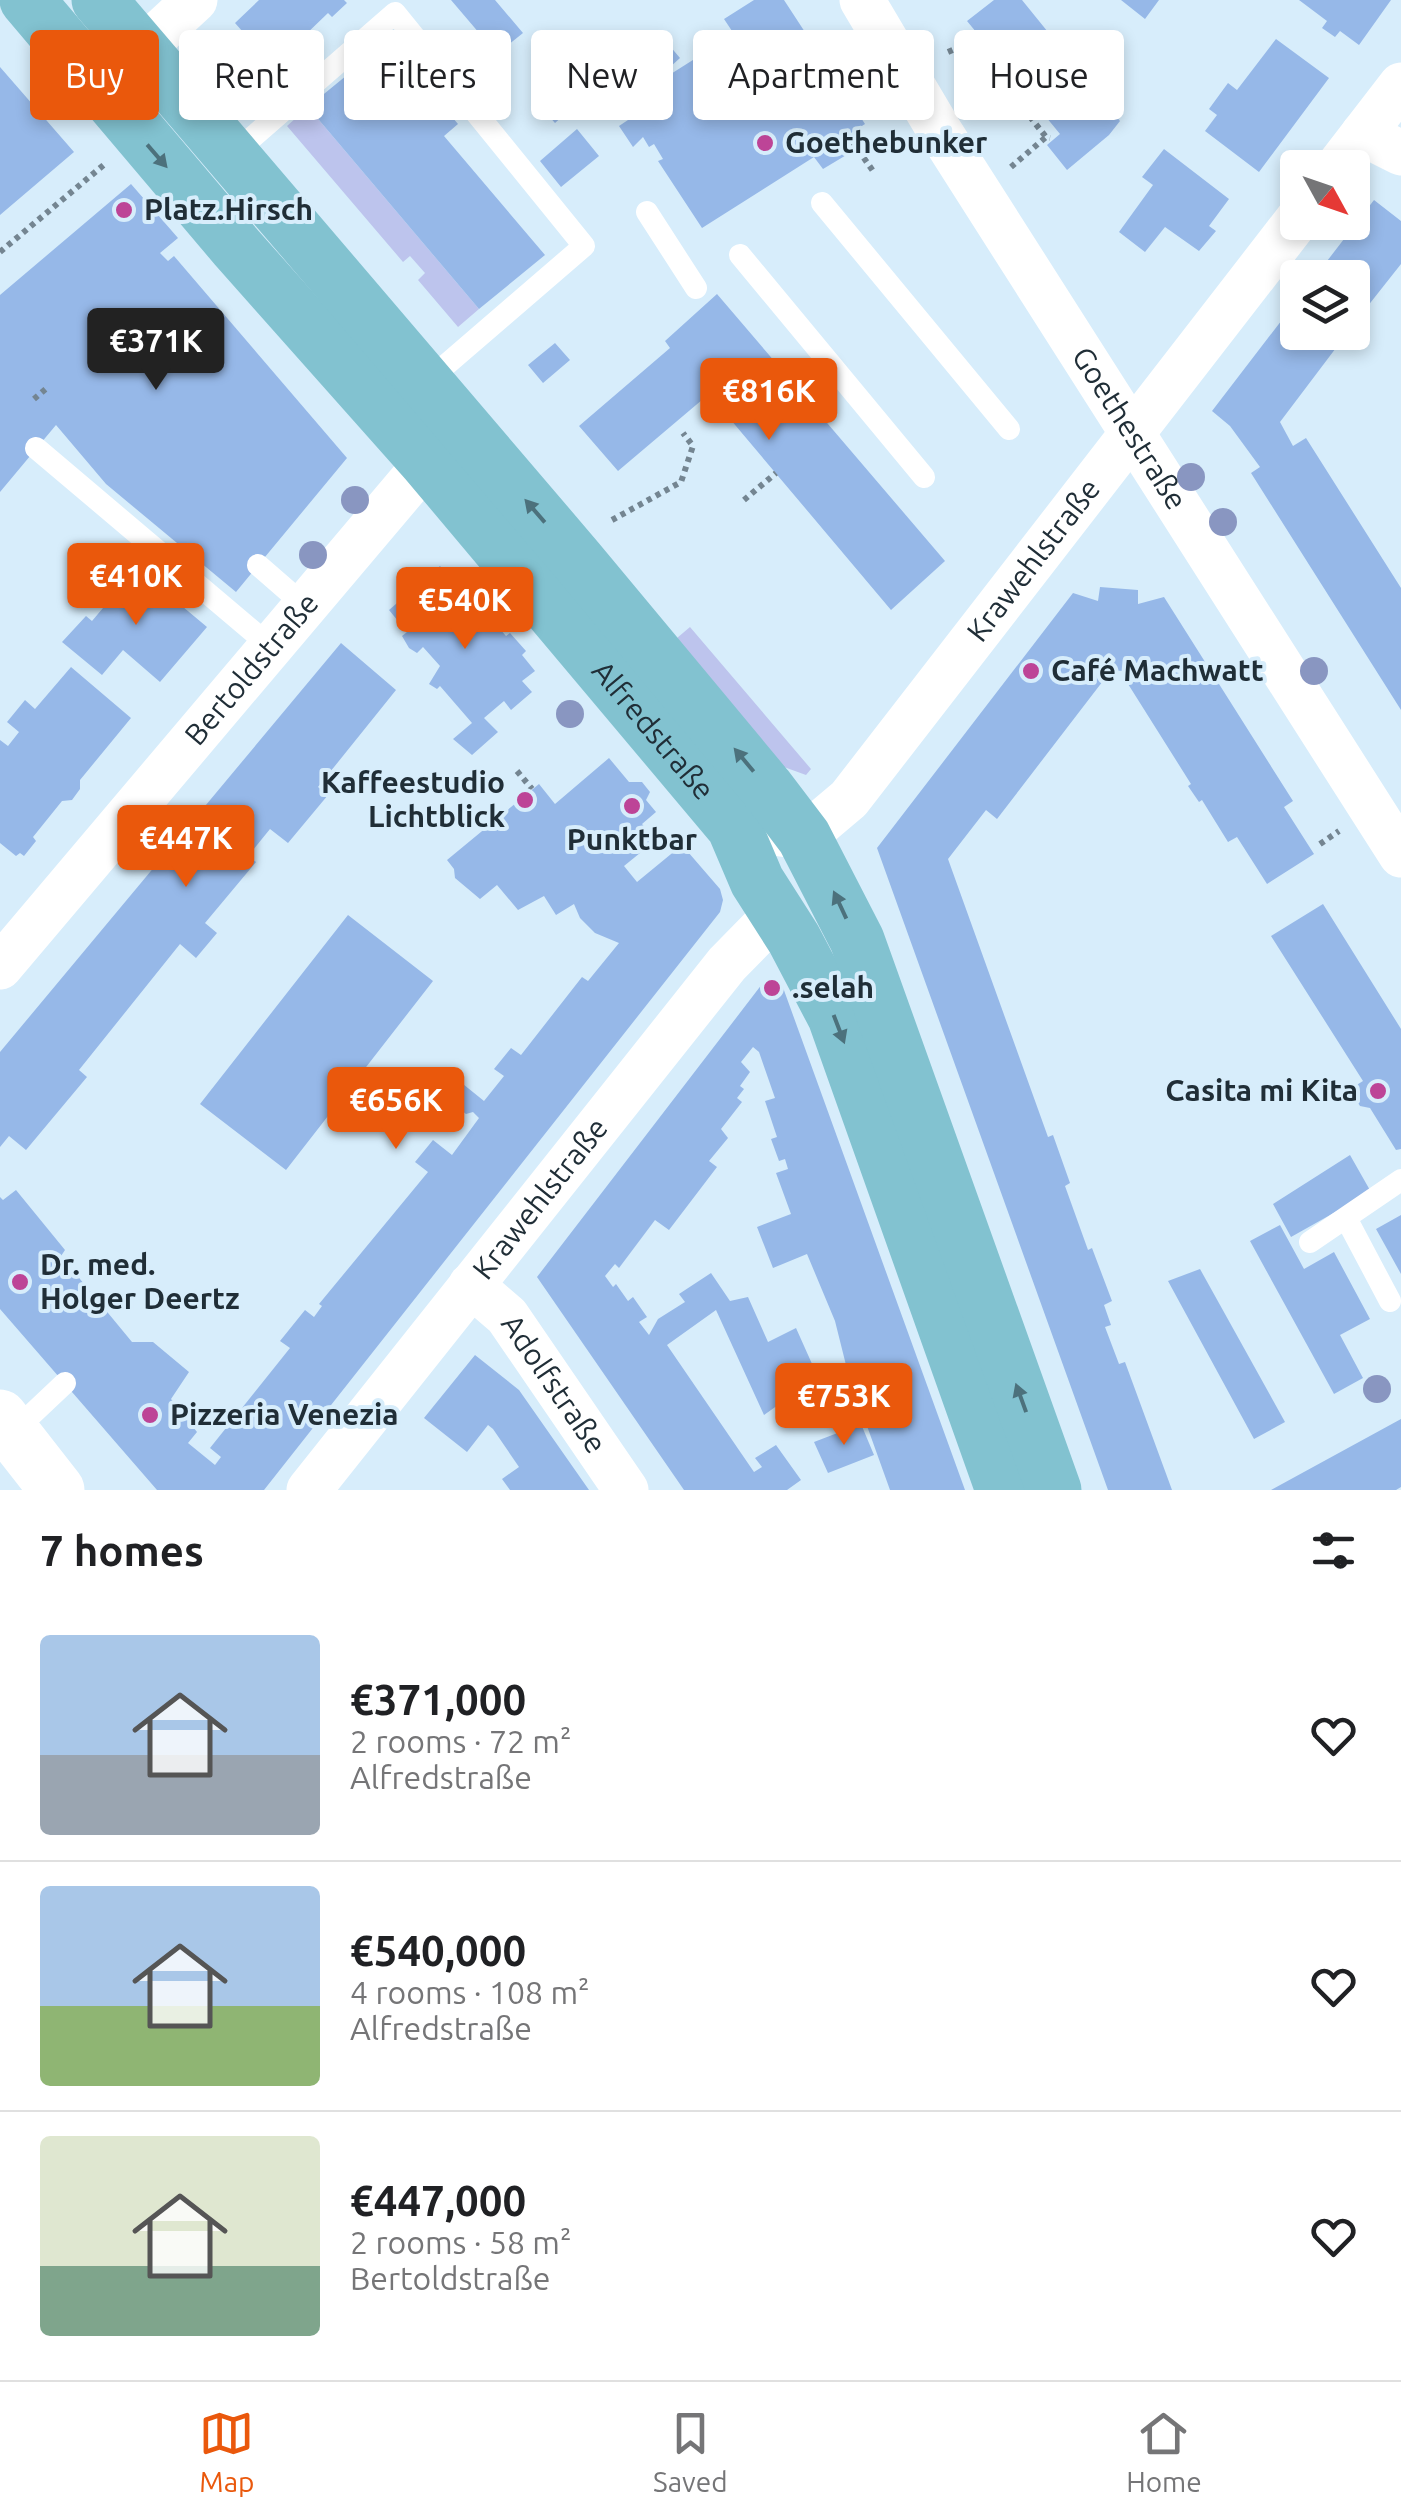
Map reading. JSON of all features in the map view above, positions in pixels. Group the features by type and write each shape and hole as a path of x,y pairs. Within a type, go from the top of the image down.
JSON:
{"main road":[{"name":"Alfredstraße","path":"27,0 236,247 427,462 734,827 756,881 778,912 835,1018 1003,1490"},
{"name":"Alfredstraße","path":"98,0 124,30"},
{"name":"Alfredstraße","path":"159,71 666,667 804,837 858,940 1054,1490"}],"street":[{"path":"159,33 194,0"},
{"name":"Goethestraße","path":"862,0 980,195 1401,855"},
{"path":"1368,150 1401,85"},
{"name":"Krawehlstraße","path":"804,837 850,799 1282,240"},
{"name":"Bertoldstraße","path":"0,967 427,462"},
{"path":"734,827 804,837"},
{"name":"Krawehlstraße","path":"309,1490 728,964 778,912"},
{"name":"Adolfstraße","path":"471,1285 508,1316 626,1490"}],"lane":[{"path":"231,156 395,13 584,246 425,383"},
{"path":"822,203 1008,429"},
{"path":"647,212 696,288"},
{"path":"740,255 924,477"},
{"path":"36,448 270,646"},
{"path":"258,565 304,605"},
{"path":"1310,1242 1401,1180"},
{"path":"1346,1218 1390,1301"},
{"path":"30,1461 65,1383"}],"path":[{"path":"948,52 970,42 984,52 1039,120 1048,138 980,195"},
{"path":"844,146 852,141 873,170"},
{"path":"0,252 111,159"},
{"path":"34,399 48,387"},
{"path":"612,520 681,482 693,446 684,433"},
{"path":"744,500 776,473"},
{"path":"517,771 532,789"},
{"path":"1320,844 1348,825"}],"shaded area":[{"path":"294,120 319,120 479,309 458,327 418,280 425,273 410,256 403,262 287,126"},
{"path":"690,627 811,769 806,775 784,767 677,638"}],"building":[{"path":"259,0 347,3 332,17 328,13 310,30 241,30 235,23"},
{"path":"451,0 495,0 523,33 511,43 511,30 477,30"},
{"name":"Goethebunker","path":"754,0 784,0 804,30 731,30 724,19"},
{"path":"994,0 1022,0 1046,30 974,30 967,21"},
{"path":"1121,0 1159,0 1145,19"},
{"path":"1299,0 1391,0 1359,45 1340,31 1335,37 1322,28 1327,21"},
{"path":"1276,39 1329,78 1259,172 1205,131 1217,115 1209,109 1228,83 1237,90"},
{"name":"Goethebunker","path":"693,60 693,120 862,120 865,124 840,140 848,154 823,169 814,157 702,228 658,161 663,159 654,144 649,147 643,137 633,147 619,126 628,120 673,120 673,73"},
{"path":"0,67 30,101 30,120 46,120 74,152 0,215"},
{"path":"344,78 344,120 455,120 458,124 444,136 545,255 479,309 319,120 324,120 324,94"},
{"path":"1048,120 1120,121 1067,170 1047,145 1060,134"},
{"path":"577,129 599,156 561,187 540,161"},
{"path":"1164,149 1229,199 1209,226 1216,231 1199,251 1165,227 1145,252 1119,232 1153,185 1142,177"},
{"path":"131,184 178,238 160,253 168,261 174,256 347,458 236,592 106,484 56,425 0,492 0,295"},
{"path":"1374,200 1401,221 1401,264 1370,303 1370,260 1328,260 1343,240 1370,240 1370,205"},
{"path":"717,294 945,561 891,610 709,394 618,471 579,426 670,348 665,341"},
{"path":"1280,322 1280,350 1334,350 1280,422 1293,446 1306,438 1401,588 1401,710 1251,473 1260,467 1230,426 1212,411"},
{"path":"555,343 570,360 543,383 528,365"},
{"path":"440,566 454,583 462,576 474,585 479,596 475,600 506,636 510,633 526,651 522,655 535,671 522,681 532,692 511,710 504,701 484,718 498,732 472,755 453,739 472,723 440,686 437,689 429,684 440,666 423,647 417,653 409,648 402,636 407,632 389,610"},
{"path":"140,571 207,627 160,682 123,650 102,675 62,642 86,616 92,621 103,608 94,600 112,580 121,587 124,583 128,586"},
{"path":"1100,587 1138,590 1138,604 1164,597 1293,801 1284,807 1314,854 1267,884 1237,837 1228,842 1202,800 1199,802 1188,786 1191,784 1123,676 1124,671 1106,670 1106,677 997,819 986,810 948,859 1048,1137 1053,1135 1070,1183 1065,1186 1088,1250 1092,1248 1112,1301 1104,1305 1111,1325 1105,1327 1119,1364 1125,1362 1172,1490 1108,1490 877,848 1073,593 1098,601"},
{"path":"341,643 396,690 318,787 328,795 288,843 270,829 248,856 256,862 205,923 217,933 196,958 180,944 79,1070 87,1077 26,1150 9,1136 0,1147 0,1052"},
{"path":"71,667 131,718 80,780 80,789 72,800 62,801 33,837 36,841 24,856 16,856 0,843 0,740 8,746 19,732 7,722 25,700 35,709"},
{"path":"609,758 629,782 642,782 650,792 646,800 656,812 642,824 656,840 624,866 637,882 682,845 720,889 720,912 264,1490 157,1490 0,1309 0,1197 3,1200 16,1190 65,1250 61,1256 132,1342 153,1342 189,1372 171,1399 197,1432 188,1443 215,1465 221,1457 210,1448 290,1348 280,1341 305,1310 314,1317 322,1306 319,1304 428,1172 415,1162 433,1140 452,1155 479,1118 473,1112 466,1114 444,1097 458,1080 484,1101 504,1076 494,1069 511,1048 521,1055 582,977 588,981 619,943 595,933 580,918 574,904 556,915 544,896 518,910 497,885 480,899 455,878 447,860 539,784 555,804"},
{"path":"1323,904 1401,1029 1401,1149 1396,1150 1370,1108 1360,1106 1353,1095 1355,1086 1363,1081 1271,936"},
{"path":"348,915 433,981 286,1170 200,1104"},
{"path":"766,979 781,982 965,1490 890,1490 848,1373 835,1321 807,1254 773,1268 757,1227 791,1214 776,1173 788,1169 785,1159 779,1161 771,1139 777,1137 765,1101 775,1098 759,1052 753,1047 741,1062 750,1072 740,1086 744,1089 737,1098 742,1102 721,1129 728,1138 709,1161 717,1167 669,1230 655,1220 619,1268 615,1264 605,1276 628,1301 633,1297 647,1317 639,1322 649,1335 658,1319 685,1302 679,1294 711,1273 730,1301 748,1297 768,1342 796,1328 821,1384 792,1395 764,1415 716,1310 667,1345 754,1472 762,1467 755,1458 776,1445 801,1480 787,1490 684,1490 537,1277"},
{"path":"1350,1155 1371,1192 1291,1237 1273,1204"},
{"path":"1401,1215 1401,1274 1376,1229"},
{"path":"1280,1225 1304,1269 1334,1252 1370,1319 1340,1335 1363,1378 1334,1394 1250,1241"},
{"path":"1200,1269 1285,1422 1254,1439 1168,1281"},
{"path":"475,1355 519,1390 589,1490 510,1490 502,1479 519,1467 493,1429 488,1425 467,1452 424,1418"},
{"path":"1401,1419 1401,1487 1396,1490 1271,1490"},
{"path":"861,1424 874,1455 828,1473 814,1442"}],"place":[{"name":"Goethebunker","path":"765,143"},
{"name":"Platz.Hirsch","path":"124,210"},
{"name":"Café Machwatt","path":"1031,671"},
{"name":"Kaffeestudio Lichtblick","path":"525,800"},
{"name":"Punktbar","path":"632,806"},
{"name":".selah","path":"772,988"},
{"name":"Casita mi Kita","path":"1378,1091"},
{"name":"Dr. med. Holger Deertz","path":"20,1282"},
{"name":"Pizzeria Venezia","path":"150,1415"}]}
